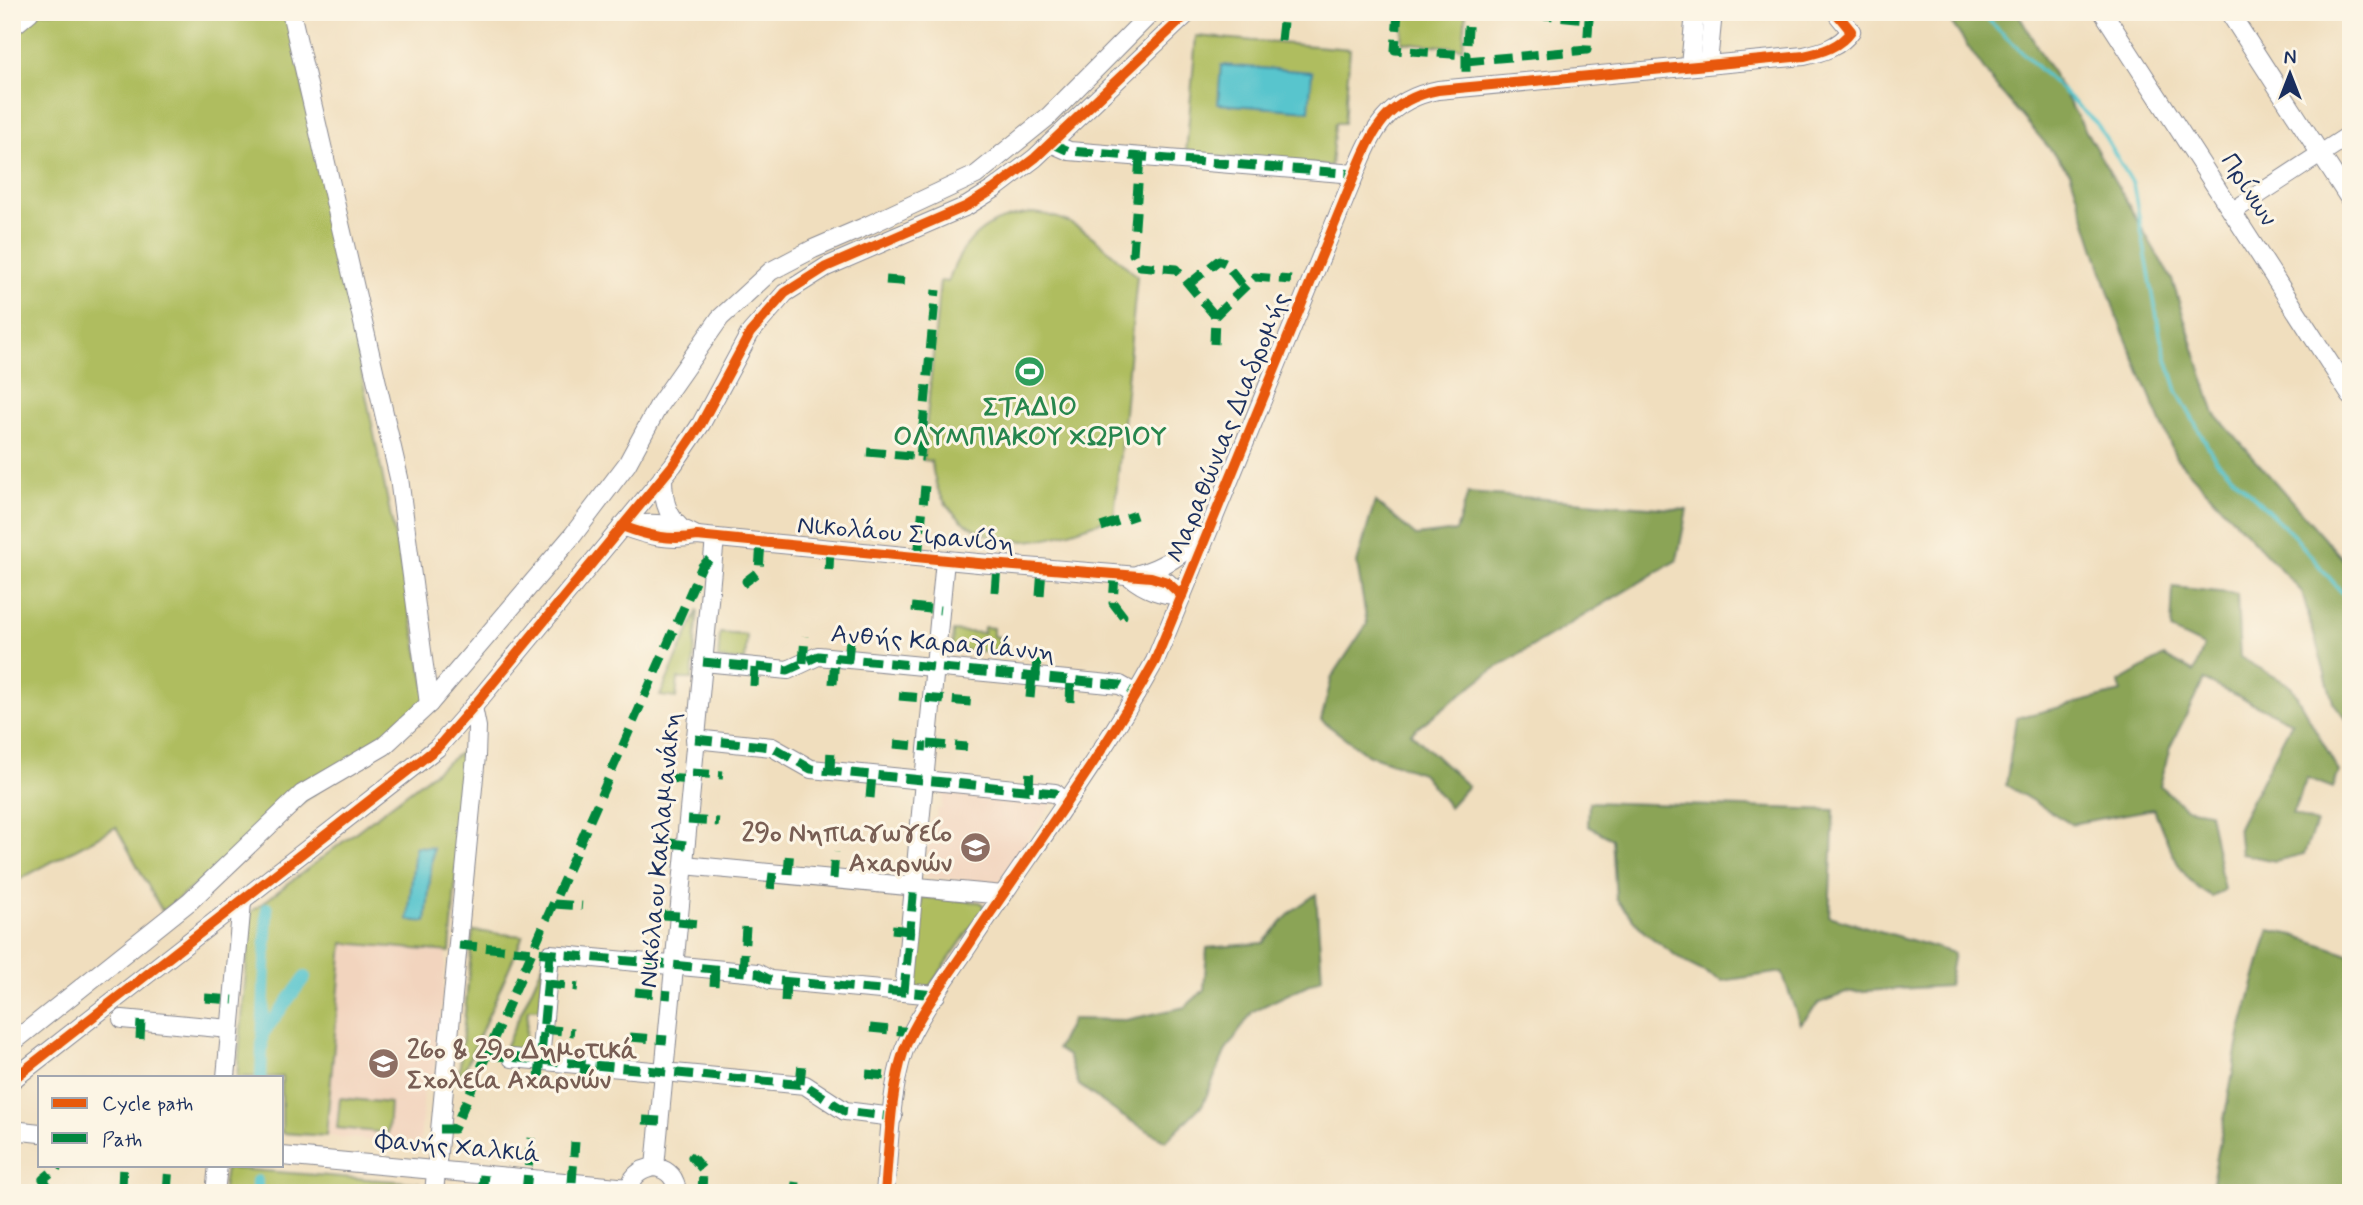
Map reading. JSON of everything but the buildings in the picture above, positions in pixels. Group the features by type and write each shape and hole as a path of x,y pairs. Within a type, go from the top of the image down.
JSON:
{"street":[{"path":"12,27 30,12"},
{"path":"291,12 399,478 429,704"},
{"path":"12,1042 190,901 302,794 384,746 429,704 573,535 627,464 659,405 720,318 771,271 813,248 976,175 1049,116 1152,12"},
{"path":"12,1080 437,748 474,707 663,476 701,424 750,333 785,293 826,267 967,206 1019,172 1189,12"},
{"path":"1695,12 1699,65"},
{"path":"1699,65 1713,12"},
{"name":"Πρίνων","path":"2103,12 2351,396"},
{"path":"2229,12 2351,201"},
{"name":"Μαραθώνιας Διαδρομής","path":"885,1193 897,1072 905,1048 936,995 1136,694 1162,645 1354,174 1371,135 1384,118 1411,98 1423,93 1804,56 1842,42 1851,31 1838,15"},
{"path":"2233,211 2351,134"},
{"path":"1051,143 1069,151 1354,174"},
{"path":"663,476 665,502 680,527"},
{"name":"Νικολάου Σιρανίδη","path":"622,526 651,522 680,527 706,537"},
{"name":"Νικολάου Σιρανίδη","path":"622,526 647,536 680,539 706,537 1151,577 1167,582 1182,596"},
{"path":"1129,576 1152,570 1172,560 1191,548 1210,527"},
{"name":"Νικόλαου Κακλαμανάκη","path":"655,1167 703,662 706,537"},
{"path":"904,992 945,560"},
{"name":"Ανθής Καραγιάννη","path":"703,662 788,670 818,656 1120,685 1136,694"},
{"path":"434,1193 476,756 477,727 474,707"},
{"path":"695,739 772,747 811,769 1055,793 1066,803"},
{"path":"684,865 1003,895"},
{"path":"226,1076 242,902"},
{"path":"540,1060 550,954 757,973 770,980 936,995"},
{"path":"122,1019 230,1029"},
{"path":"512,1058 805,1085 845,1111 893,1117"},
{"path":"12,1130 38,1133"},
{"name":"Φανής Χαλκιά","path":"284,1156 630,1191"},
{"path":"215,1193 218,1166"},
{"path":"630,1191 633,1178 639,1172 655,1167 669,1173 674,1179 677,1193"}],"shaded area":[{"name":"29ο Νηπιαγωγείο Αχαρνών","path":"943,787 1050,797 1053,802 998,883 928,877 925,874 931,819 936,817 937,809 942,809"},
{"name":"26ο & 29ο Δημοτικά Σχολεία Αχαρνών","path":"343,943 446,952 440,1026 435,1026 434,1038 438,1038 433,1091 424,1090 420,1145 402,1140 402,1143 326,1136"}],"green space":[{"path":"30,12 288,12 429,704 162,911 116,827 13,883 12,881 12,27"},
{"path":"1404,12 1466,12 1463,48 1402,42"},
{"path":"1944,12 2017,12 2172,280 2215,414 2349,566 2351,725 2333,702 2302,592 2176,458 2116,315 2070,172 1994,84"},
{"path":"1196,36 1350,49 1344,123 1335,123 1331,166 1186,154"},
{"name":"ΣΤΑΔΙΟ ΟΛΥΜΠΙΑΚΟΥ ΧΩΡΙΟΥ","path":"1034,213 1065,220 1078,227 1102,244 1137,276 1114,517 1055,536 1021,541 993,537 967,524 956,515 939,492 931,461 923,460 940,281 948,282 961,253 979,232 1003,219"},
{"path":"1468,493 1687,510 1677,560 1491,671 1411,733 1468,786 1449,807 1422,773 1367,754 1321,720 1332,677 1367,624 1357,563 1375,501 1416,536 1456,531"},
{"path":"2173,587 2237,594 2240,657 2291,686 2339,772 2333,788 2307,778 2292,814 2316,823 2304,854 2275,861 2241,854 2238,827 2292,722 2204,680 2170,747 2160,786 2185,808 2209,812 2224,890 2212,897 2201,890 2183,871 2169,847 2154,809 2071,824 2006,785 2016,718 2121,692 2119,682 2164,656 2194,672 2204,646 2171,630"},
{"path":"698,610 692,679 678,679 676,698 660,696"},
{"path":"984,627 993,628 993,636 999,637 998,652 952,649 953,631 983,633"},
{"path":"720,633 747,635 745,661 718,659"},
{"path":"466,748 450,952 343,943 326,1136 284,1133 284,1076 237,1076 251,912"},
{"path":"1589,802 1834,810 1829,916 1954,953 1948,986 1849,992 1819,1003 1800,1024 1782,972 1722,981 1686,963 1644,932 1616,899 1612,839 1588,826"},
{"path":"1316,894 1322,978 1253,1011 1225,1052 1203,1104 1166,1141 1122,1116 1079,1085 1068,1056 1057,1049 1072,1019 1126,1020 1185,1007 1204,990 1207,948 1263,943 1292,911"},
{"path":"922,897 980,902 985,907 927,991 910,987"},
{"path":"2269,930 2294,935 2351,955 2351,1193 2210,1193 2241,1030"},
{"path":"473,931 523,936 458,1085"},
{"path":"544,962 540,1009 528,1009 525,1046 536,1047 536,1055 503,1052"},
{"path":"340,1098 390,1103 388,1133 337,1128"},
{"path":"226,1168 419,1183 426,1193 222,1193"}],"water":[{"path":"1221,65 1312,72 1309,111 1218,104"},
{"path":"415,846 433,848 426,922 408,920"}],"waterway":[{"path":"1980,12 2098,125 2133,184 2161,339 2177,391 2215,459 2295,537 2344,595 2351,610"},
{"path":"261,1076 267,908"},
{"path":"263,1034 305,977"},
{"path":"257,1181 257,1193"}],"marked path":[{"path":"1281,41 1283,22 1298,12"},
{"path":"1398,12 1395,50 1466,55 1466,87"},
{"path":"1467,44 1469,12"},
{"path":"1466,61 1587,50 1589,19 1508,12"},
{"path":"1051,143 1069,151 1355,174"},
{"path":"1140,157 1133,254 1140,266 1176,269 1215,316"},
{"path":"1189,284 1219,260 1225,263 1244,287"},
{"path":"1214,344 1215,316 1255,277 1291,280"},
{"path":"886,280 912,282"},
{"path":"920,457 936,290"},
{"path":"867,452 923,457"},
{"path":"918,557 925,486"},
{"path":"1101,527 1136,515"},
{"path":"749,585 746,581 759,571 761,542"},
{"path":"829,570 830,549"},
{"path":"440,1129 454,1129 702,566 713,556"},
{"path":"995,592 997,565"},
{"path":"1040,596 1042,569"},
{"path":"1115,575 1113,603 1123,616 1119,619"},
{"path":"912,607 940,610"},
{"path":"803,663 805,636"},
{"path":"848,659 850,640"},
{"path":"1036,677 1037,654"},
{"path":"703,662 788,670 818,656 1120,685 1136,694"},
{"path":"833,684 835,658"},
{"path":"754,686 755,667"},
{"path":"1030,698 1032,676"},
{"path":"1070,702 1071,680"},
{"path":"899,696 971,702"},
{"path":"695,739 772,747 811,769 1055,793 1066,803"},
{"path":"894,744 927,747"},
{"path":"928,744 967,747"},
{"path":"830,771 831,749"},
{"path":"1029,791 1030,767"},
{"path":"692,773 723,775"},
{"path":"870,798 872,775"},
{"path":"665,778 692,780"},
{"path":"688,820 719,822"},
{"path":"670,843 686,845"},
{"path":"788,874 790,848"},
{"path":"833,879 835,852"},
{"path":"771,889 773,873"},
{"path":"904,992 914,886"},
{"path":"554,904 582,906"},
{"path":"663,915 679,916"},
{"path":"678,922 699,924"},
{"path":"743,971 746,927"},
{"path":"892,929 910,931"},
{"path":"459,945 757,973 770,980 936,995"},
{"path":"539,1078 550,954"},
{"path":"714,986 715,969"},
{"path":"785,1002 786,982"},
{"path":"547,984 578,987"},
{"path":"635,992 671,995"},
{"path":"205,998 233,1000"},
{"path":"140,1039 141,1021"},
{"path":"870,1028 913,1032"},
{"path":"543,1029 574,1032"},
{"path":"630,1037 667,1040"},
{"path":"487,1055 805,1085 845,1111 893,1117"},
{"path":"800,1084 802,1063"},
{"path":"583,1082 585,1064"},
{"path":"866,1074 897,1077"},
{"path":"643,1120 660,1121"},
{"path":"526,1193 531,1138"},
{"path":"572,1183 575,1142"},
{"path":"694,1155 692,1157 703,1170 702,1193"},
{"path":"48,1186 43,1179 58,1166"},
{"path":"122,1188 123,1166"},
{"path":"167,1192 169,1166"},
{"path":"482,1193 484,1175"},
{"path":"795,1193 796,1182"},
{"path":"592,1193 593,1185"}],"cycle path":[{"path":"12,1080 437,748 673,465 701,424 750,333 785,293 826,267 967,206 994,189 1035,158 1189,12"},
{"path":"885,1193 896,1083 910,1036 936,993 1091,767 1155,661 1362,158 1384,119 1406,101 1438,90 1804,56 1830,48 1847,37 1851,31 1838,15"},
{"path":"622,526 668,538 697,536 1151,577 1167,582 1182,596"}],"place":[{"name":"ΣΤΑΔΙΟ ΟΛΥΜΠΙΑΚΟΥ ΧΩΡΙΟΥ","path":"1030,371"},
{"name":"29ο Νηπιαγωγείο Αχαρνών","path":"975,847"},
{"name":"26ο & 29ο Δημοτικά Σχολεία Αχαρνών","path":"384,1064"}]}
